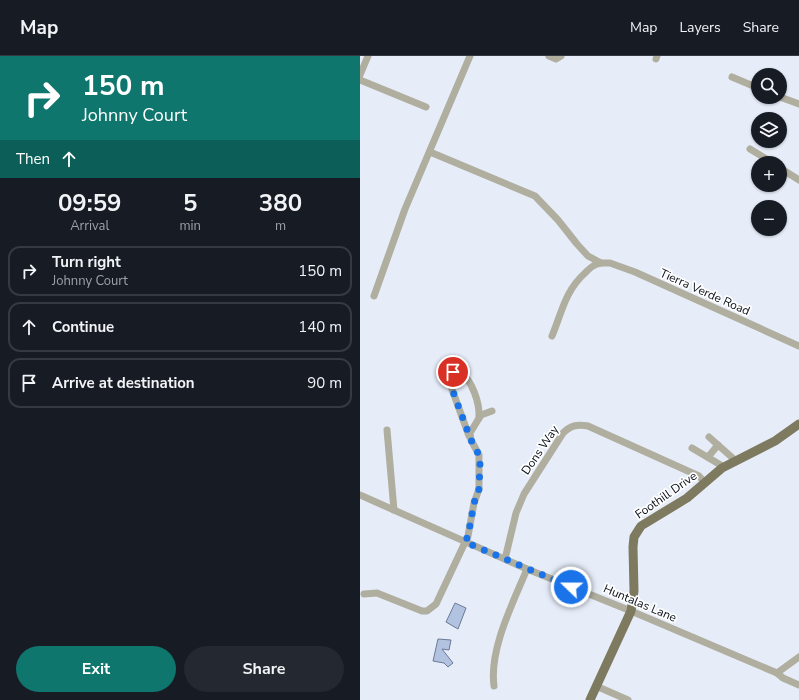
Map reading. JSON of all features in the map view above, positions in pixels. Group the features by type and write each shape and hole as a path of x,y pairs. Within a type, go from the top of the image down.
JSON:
{"main road":[{"name":"Foothill Drive","path":"590,700 630,611 634,591 634,537 641,526 687,498 724,467 775,442 799,424"}],"street":[{"path":"360,75 368,56"},
{"path":"374,296 406,209 470,56"},
{"path":"549,56 556,59 561,56"},
{"path":"732,77 751,85"},
{"path":"360,80 426,107"},
{"path":"787,100 799,104"},
{"path":"750,149 762,156"},
{"path":"430,152 535,196 588,256 601,263"},
{"path":"787,172 799,180"},
{"path":"552,336 568,293 576,280 595,264 601,263"},
{"name":"Tierra Verde Road","path":"601,263 610,263 635,272 799,346"},
{"path":"364,594 377,593 413,608 426,611 436,604 470,530 481,475 479,455 469,436 449,381 449,374 453,372 460,372 465,376 479,406 479,418"},
{"path":"469,436 481,415 492,410"},
{"name":"Dons Way","path":"505,559 516,513 524,494 563,433 569,427 579,424 588,426 699,476 705,482"},
{"path":"387,430 394,510"},
{"path":"708,437 736,461"},
{"path":"708,457 718,445"},
{"path":"692,448 724,467"},
{"name":"Huntalas Lane","path":"360,495 527,569 777,673 783,678 799,685"},
{"path":"494,686 493,673 502,632 527,569"},
{"path":"777,673 799,657"},
{"path":"596,686 628,700"}],"building":[{"path":"455,603 466,608 458,629 446,622"},
{"path":"438,639 451,640 449,650 442,649 453,663 448,667 444,663 433,661"}],"route":[{"path":"453,372 449,374 449,381 471,440 476,446 480,463 479,489 474,503 468,536 465,542 571,587"}]}
